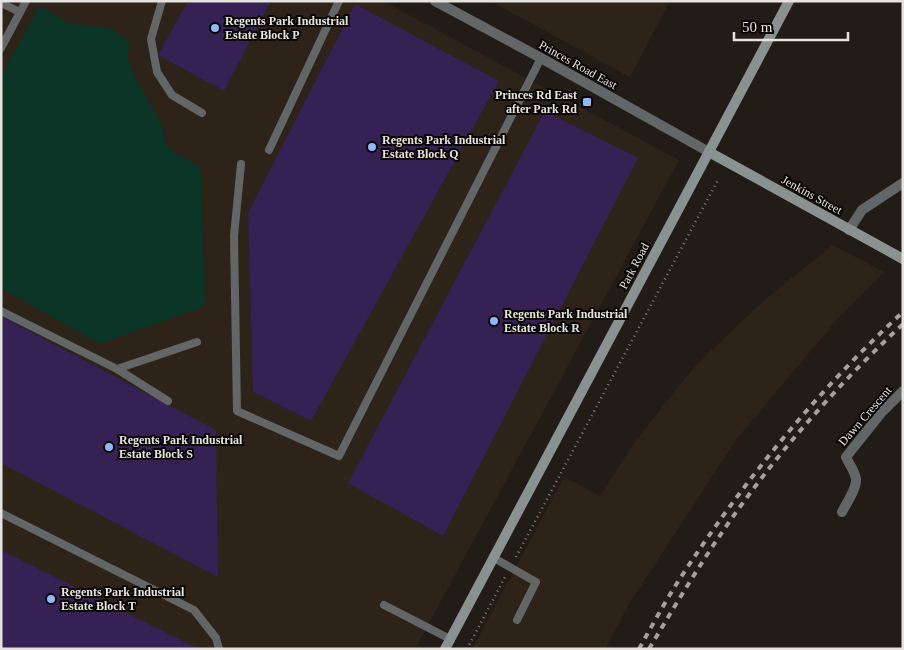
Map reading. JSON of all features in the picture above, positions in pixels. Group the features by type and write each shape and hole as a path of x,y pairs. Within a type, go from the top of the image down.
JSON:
{"main road":[{"name":"Park Road","path":"448,644 790,1"},
{"name":"Jenkins Street","path":"709,152 903,259"}],"street":[{"name":"Princes Road East","path":"437,2 709,152"},
{"path":"849,230 862,210 903,183"},
{"name":"Dawn Crescent","path":"842,512 856,480 846,457 882,412 903,391"}],"lane":[{"path":"1,48 26,1"},
{"path":"162,1 151,39 157,72 172,95 202,113"},
{"path":"269,150 339,1"},
{"path":"1,3 20,12"},
{"path":"241,164 234,236 237,411 339,456 541,58"},
{"path":"1,311 117,370 168,401"},
{"path":"117,370 197,342"},
{"path":"1,513 194,610 216,638 218,649"},
{"path":"494,558 536,582 517,620"},
{"path":"384,605 448,644"}],"path":[{"path":"467,649 719,178"}],"shaded area":[{"path":"1,1 383,1 679,160 415,649 1,649"},
{"path":"490,1 670,1 630,77"},
{"path":"833,245 884,272 839,317 736,440 629,604 605,649 472,649 564,477 600,496 634,443 694,367 762,302"}],"green space":[{"path":"39,6 69,23 112,29 130,42 127,57 134,75 163,127 165,144 174,152 201,167 205,306 100,344 1,288 1,78"}],"building":[{"name":"Regents Park Industrial Estate Block P","path":"188,1 271,1 224,91 158,55"},
{"name":"Regents Park Industrial Estate Block Q","path":"355,4 499,81 311,421 253,392 248,213"},
{"name":"Regents Park Industrial Estate Block R","path":"545,111 638,158 443,536 348,483"},
{"name":"Regents Park Industrial Estate Block S","path":"1,316 216,430 218,577 1,463"},
{"name":"Regents Park Industrial Estate Block T","path":"1,550 199,649 1,649"}],"railway":[{"path":"639,649 683,574 758,469 813,403 872,341 903,312"},
{"path":"649,649 709,552 766,473 822,406 903,324"}],"place":[{"name":"Regents Park Industrial Estate Block P","path":"215,28"},
{"name":"Princes Rd East after Park Rd","path":"587,102"},
{"name":"Regents Park Industrial Estate Block Q","path":"372,147"},
{"name":"Regents Park Industrial Estate Block R","path":"494,321"},
{"name":"Regents Park Industrial Estate Block S","path":"109,447"},
{"name":"Regents Park Industrial Estate Block T","path":"51,599"}]}
